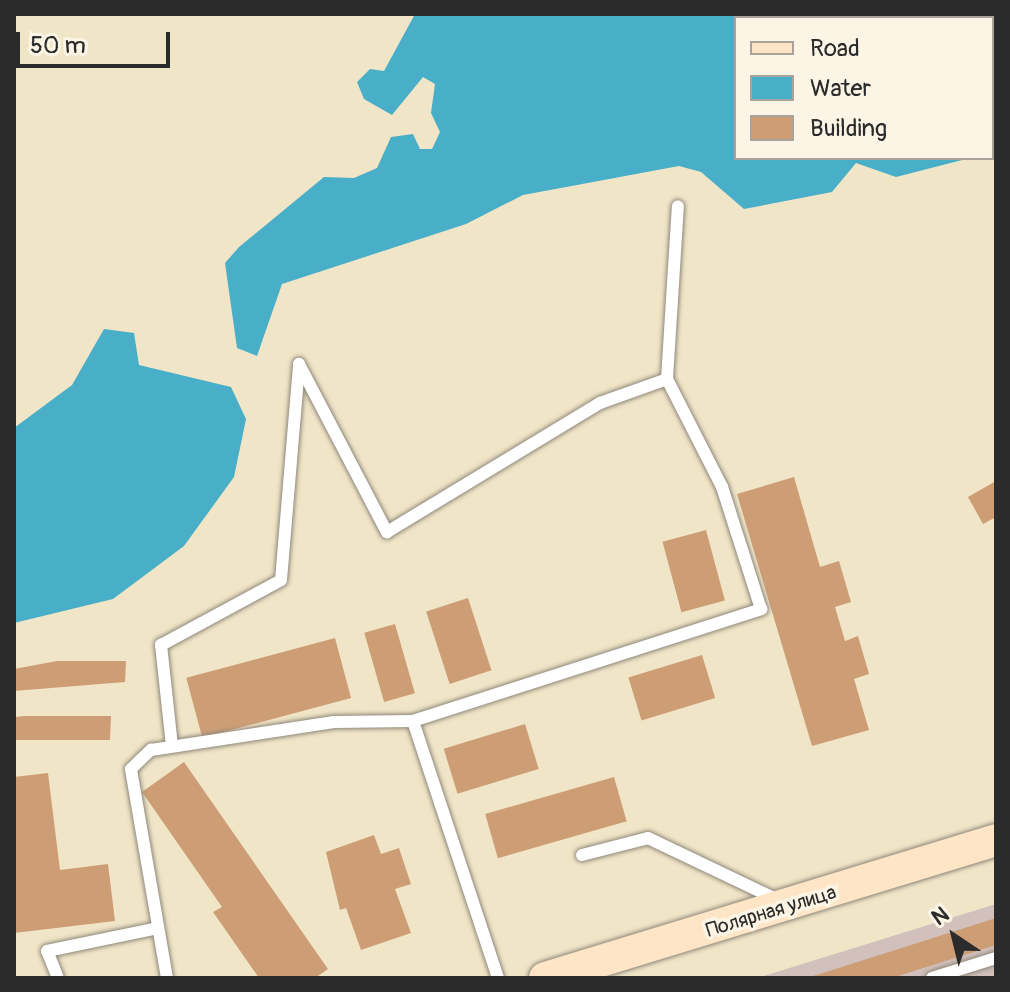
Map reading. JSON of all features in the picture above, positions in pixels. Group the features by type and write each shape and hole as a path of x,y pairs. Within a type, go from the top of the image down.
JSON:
{"main road":[{"name":"Полярная улица","path":"545,978 996,840"}],"lane":[{"path":"167,978 131,769 151,750 334,722 413,721 761,609 722,487 667,379 678,206"},
{"path":"172,746 161,645 281,580 299,364 387,532 600,403 667,379"},
{"path":"413,721 498,978"},
{"path":"582,855 648,838 790,905"},
{"path":"58,978 47,951 158,928"},
{"path":"932,978 969,972 996,958"}],"shaded area":[{"path":"996,904 996,978 757,978"}],"water":[{"path":"415,14 996,14 996,147 994,16 734,16 734,160 962,160 896,177 856,163 832,192 744,209 701,172 679,166 523,195 466,224 282,284 257,356 237,348 225,263 239,247 324,177 354,178 377,168 391,137 413,134 420,149 432,149 440,132 431,113 435,84 423,77 392,115 364,99 357,82 370,69 384,71"},
{"path":"104,329 134,333 139,365 231,387 246,419 234,477 184,546 113,599 14,623 14,428 72,385"}],"building":[{"path":"794,477 820,567 839,561 851,602 835,607 845,641 858,636 869,674 854,679 869,730 812,746 737,494"},
{"path":"996,481 996,517 983,524 968,497"},
{"path":"706,530 725,601 681,612 663,542"},
{"path":"468,598 491,670 450,684 426,612"},
{"path":"395,624 415,693 384,702 364,633"},
{"path":"335,638 351,698 202,738 186,678"},
{"path":"702,655 715,698 642,721 628,678"},
{"path":"57,661 126,661 125,682 14,691 14,669"},
{"path":"111,716 110,740 14,740 14,717"},
{"path":"525,724 539,769 457,794 444,749"},
{"path":"184,762 328,969 315,978 259,978 213,912 222,907 142,792"},
{"path":"48,773 60,870 108,864 115,921 14,933 14,777"},
{"path":"614,777 627,821 498,858 485,814"},
{"path":"374,835 381,854 399,848 411,884 395,889 411,933 361,950 346,908 340,910 326,852"},
{"path":"996,918 996,945 892,978 807,978"}]}
